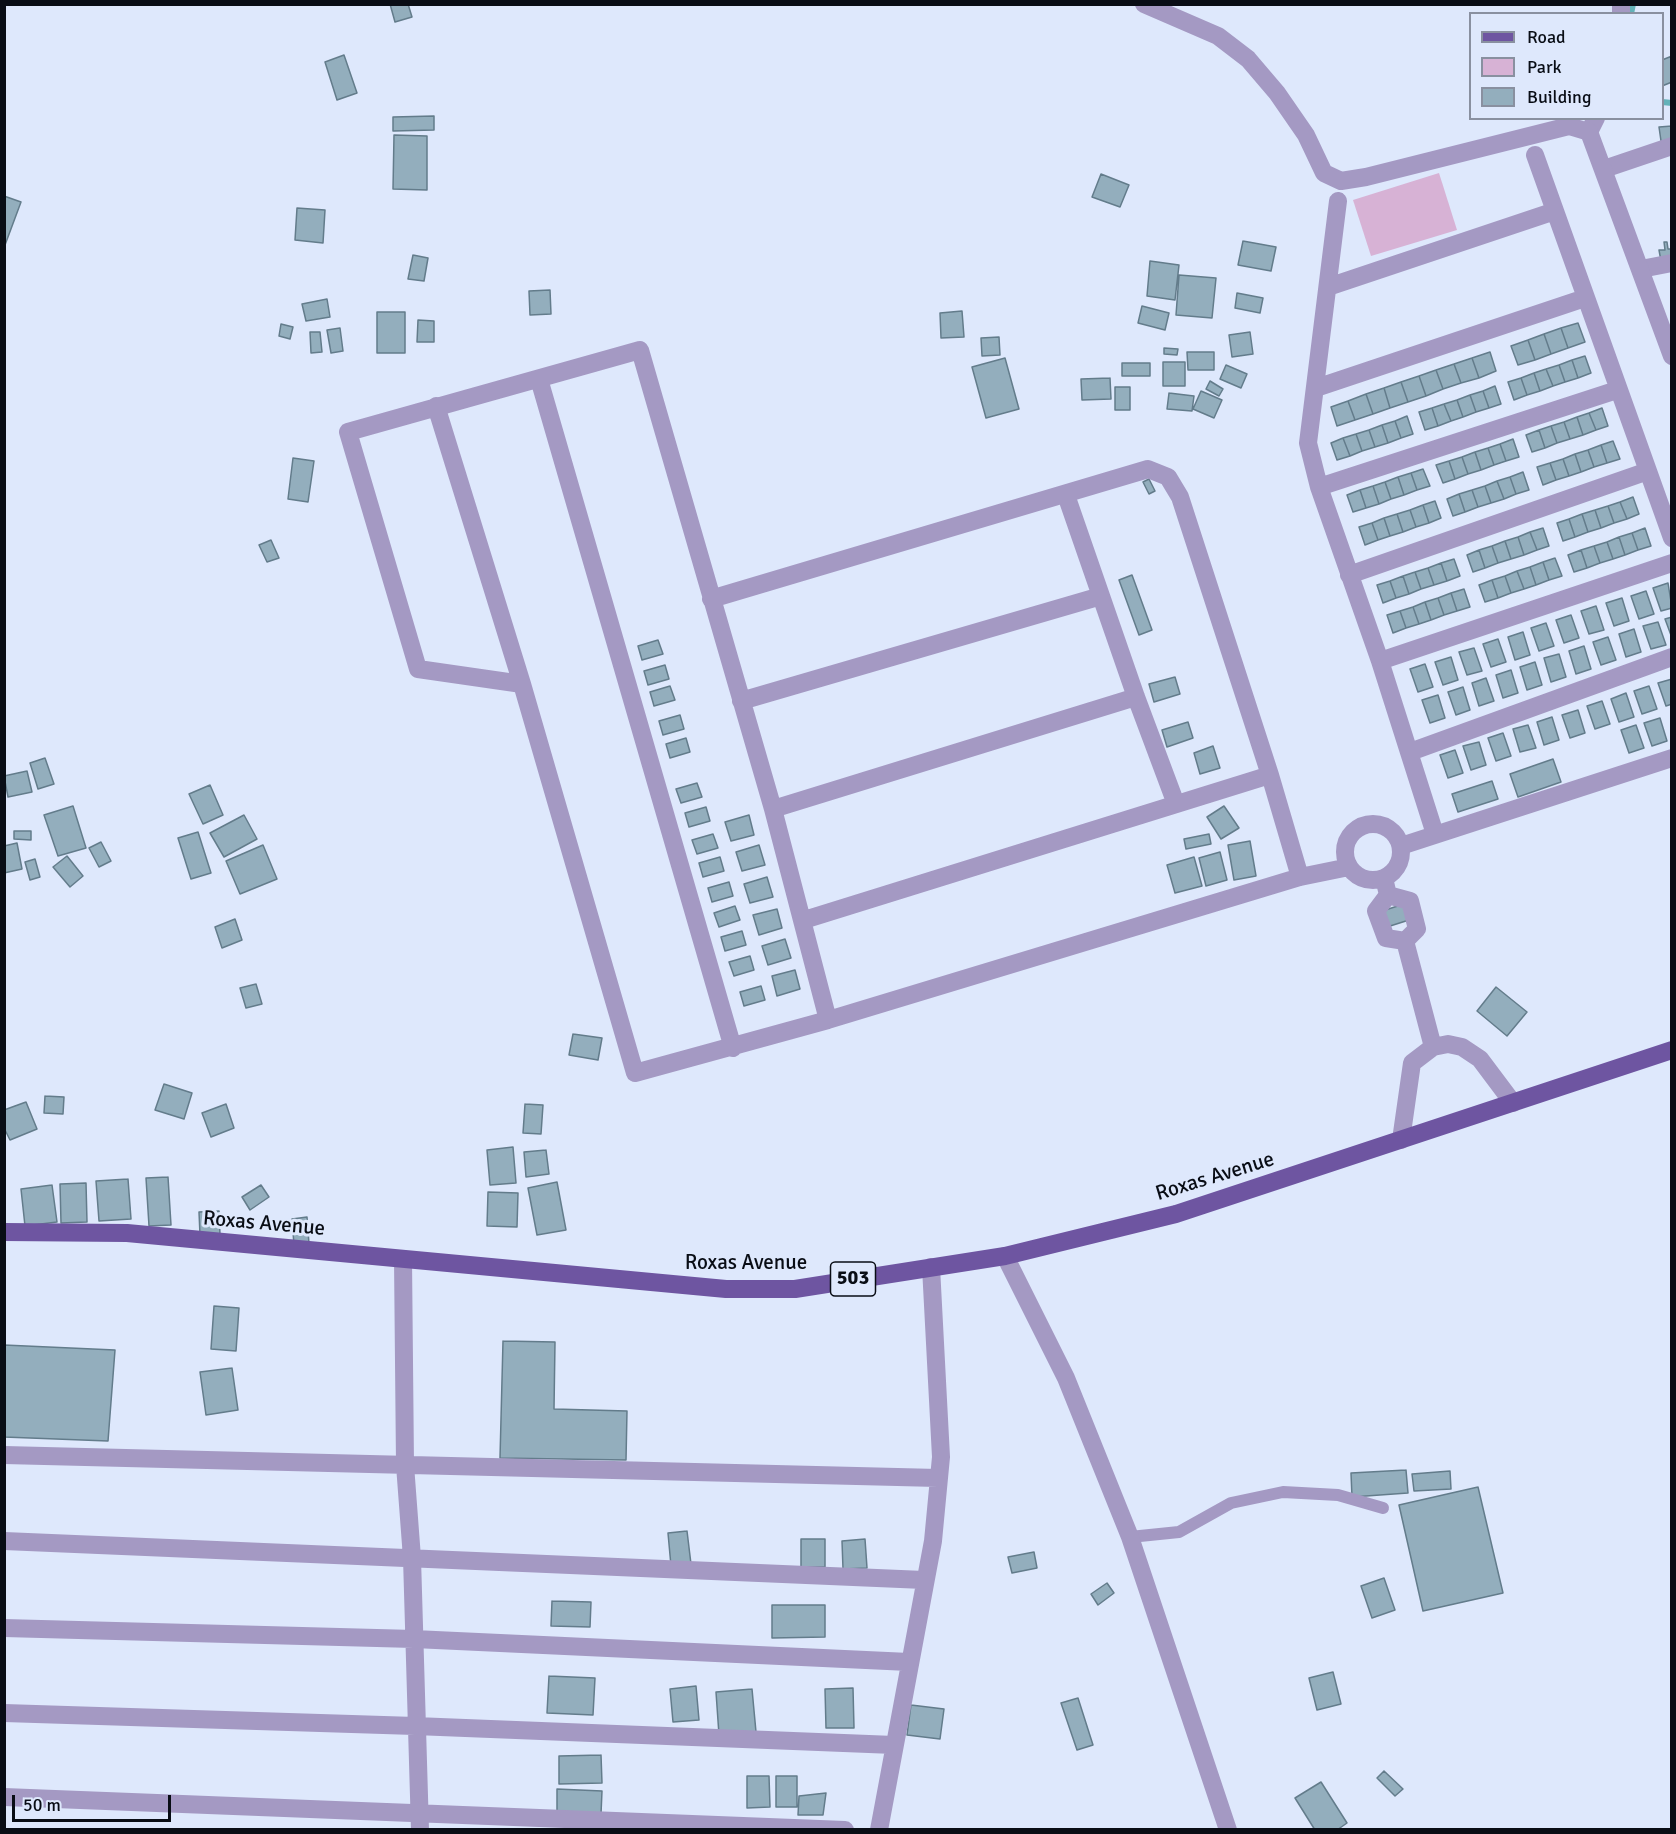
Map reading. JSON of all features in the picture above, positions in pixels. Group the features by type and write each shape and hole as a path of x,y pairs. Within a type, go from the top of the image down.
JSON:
{"main road":[{"name":"Roxas Avenue","path":"4,1232 127,1233 726,1289 795,1289 1005,1256 1176,1214 1671,1050"}],"street":[{"path":"1144,4 1218,36 1248,59 1277,93 1306,135 1324,173 1341,181 1366,177 1569,126 1592,125 1604,169 1671,356"},
{"path":"1604,169 1671,146"},
{"path":"1535,155 1671,538"},
{"path":"1338,201 1308,443 1319,487 1380,661 1435,834"},
{"path":"1328,287 1555,211"},
{"path":"1641,269 1671,263"},
{"path":"1316,388 1585,298"},
{"path":"522,684 417,669 348,432 640,350 773,809 804,920 828,1020"},
{"path":"539,379 733,1047"},
{"path":"1319,487 1617,390"},
{"path":"436,406 522,684 635,1073 828,1020 1300,877 1349,867"},
{"path":"711,599 1148,469 1168,477 1180,497 1270,775 1300,877"},
{"path":"1349,575 1648,471"},
{"path":"1066,495 1176,804"},
{"path":"1380,661 1671,563"},
{"path":"741,701 1101,596"},
{"path":"1410,752 1671,657"},
{"path":"773,809 1136,697"},
{"path":"1401,846 1671,758"},
{"path":"804,920 1270,775"},
{"path":"1405,941 1386,938 1376,911 1386,886 1398,865 1401,846 1397,837 1382,825 1362,825 1348,838 1345,858 1349,867 1364,879 1386,886 1410,901 1417,929 1405,941"},
{"path":"1405,941 1433,1047"},
{"path":"1401,1140 1412,1063 1433,1047 1448,1044 1462,1047 1480,1059 1514,1103"},
{"path":"1005,1256 1066,1378 1130,1537 1228,1830"},
{"path":"403,1259 405,1465 412,1558 415,1726 421,1811 420,1830"},
{"path":"879,1830 933,1541 941,1457 931,1267"},
{"path":"4,1455 939,1478"},
{"path":"4,1541 924,1580"},
{"path":"4,1628 414,1639 909,1662"},
{"path":"4,1713 894,1745"},
{"path":"4,1797 421,1811 845,1830"}],"lane":[{"path":"1130,1537 1179,1532 1231,1503 1283,1492 1338,1495 1383,1508"}],"green space":[{"path":"1439,173 1457,230 1371,256 1353,200"}],"building":[{"path":"390,4 408,4 412,17 395,22"},
{"path":"344,55 357,93 337,100 325,62"},
{"path":"1672,56 1672,82 1664,85 1664,59"},
{"path":"434,116 434,130 393,131 393,117"},
{"path":"1672,126 1672,140 1661,141 1659,127"},
{"path":"394,135 427,136 427,190 393,189"},
{"path":"1101,174 1129,185 1120,207 1092,197"},
{"path":"4,196 21,202 5,245 4,245"},
{"path":"297,208 325,210 323,243 295,240"},
{"path":"1243,241 1276,247 1271,271 1238,265"},
{"path":"1664,242 1667,242 1668,249 1672,249 1672,259 1661,261 1659,250 1665,250"},
{"path":"413,255 428,258 424,281 408,279"},
{"path":"1150,261 1179,265 1175,300 1147,296"},
{"path":"1179,275 1216,278 1212,318 1176,315"},
{"path":"550,290 551,314 530,315 529,291"},
{"path":"1237,293 1263,298 1260,313 1235,308"},
{"path":"327,299 330,317 306,321 302,304"},
{"path":"1142,306 1169,313 1165,330 1138,323"},
{"path":"962,311 964,337 941,338 940,313"},
{"path":"377,312 405,312 405,353 377,353"},
{"path":"418,320 434,321 434,342 417,342"},
{"path":"1578,323 1585,342 1568,348 1561,328"},
{"path":"281,324 293,327 290,339 279,336"},
{"path":"340,328 343,351 331,353 327,330"},
{"path":"1561,328 1568,348 1551,354 1544,334"},
{"path":"310,332 320,332 322,352 311,353"},
{"path":"1250,332 1253,354 1232,357 1229,335"},
{"path":"1544,334 1551,354 1535,360 1528,340"},
{"path":"999,337 1000,355 982,356 981,338"},
{"path":"1528,340 1535,360 1518,365 1511,346"},
{"path":"1164,348 1178,349 1177,355 1164,354"},
{"path":"1187,352 1214,352 1214,370 1188,370"},
{"path":"1490,352 1496,371 1479,378 1472,358"},
{"path":"1585,356 1591,373 1578,378 1572,360"},
{"path":"1005,358 1019,409 986,418 972,367"},
{"path":"1472,358 1479,378 1461,383 1454,364"},
{"path":"1572,360 1578,378 1565,382 1559,365"},
{"path":"1163,362 1185,362 1185,386 1163,386"},
{"path":"1122,363 1150,363 1150,376 1122,376"},
{"path":"1454,364 1461,383 1443,389 1436,370"},
{"path":"1226,365 1247,374 1241,388 1220,379"},
{"path":"1559,365 1565,382 1553,386 1546,369"},
{"path":"1546,369 1553,386 1540,391 1534,373"},
{"path":"1436,370 1443,389 1426,396 1419,376"},
{"path":"1534,373 1540,391 1527,395 1521,378"},
{"path":"1419,376 1426,396 1408,402 1401,382"},
{"path":"1110,378 1111,399 1082,400 1081,379"},
{"path":"1521,378 1527,395 1514,400 1508,382"},
{"path":"1210,381 1223,389 1219,396 1206,389"},
{"path":"1401,382 1408,402 1390,408 1384,388"},
{"path":"1495,386 1501,404 1489,408 1483,391"},
{"path":"1115,387 1130,387 1130,410 1115,410"},
{"path":"1384,388 1390,408 1373,414 1366,394"},
{"path":"1201,391 1222,400 1214,418 1193,409"},
{"path":"1483,391 1489,408 1476,412 1470,395"},
{"path":"1169,393 1194,396 1192,411 1167,409"},
{"path":"1366,394 1373,414 1355,420 1348,401"},
{"path":"1470,395 1476,412 1463,417 1457,400"},
{"path":"1457,400 1463,417 1451,421 1444,404"},
{"path":"1348,401 1355,420 1337,426 1331,407"},
{"path":"1444,404 1451,421 1438,426 1432,408"},
{"path":"1432,408 1438,426 1425,430 1419,412"},
{"path":"1602,408 1608,426 1596,430 1589,413"},
{"path":"1589,413 1596,430 1583,435 1577,417"},
{"path":"1407,416 1413,434 1401,438 1395,421"},
{"path":"1577,417 1583,435 1570,439 1564,422"},
{"path":"1395,421 1401,438 1388,443 1382,425"},
{"path":"1564,422 1570,439 1557,443 1551,426"},
{"path":"1382,425 1388,443 1375,447 1369,430"},
{"path":"1551,426 1557,443 1545,448 1539,430"},
{"path":"1369,430 1375,447 1362,451 1356,434"},
{"path":"1539,430 1545,448 1532,452 1526,435"},
{"path":"1356,434 1362,451 1350,456 1343,438"},
{"path":"1343,438 1350,456 1337,460 1331,443"},
{"path":"1513,439 1519,457 1506,461 1500,444"},
{"path":"1613,441 1620,459 1607,463 1601,445"},
{"path":"1500,444 1506,461 1494,465 1488,448"},
{"path":"1601,445 1607,463 1594,467 1588,450"},
{"path":"1488,448 1494,465 1481,470 1475,452"},
{"path":"1588,450 1594,467 1581,472 1575,454"},
{"path":"1475,452 1481,470 1468,474 1462,457"},
{"path":"1575,454 1581,472 1569,476 1563,459"},
{"path":"1462,457 1468,474 1455,479 1449,461"},
{"path":"293,458 314,461 308,502 288,499"},
{"path":"1563,459 1569,476 1556,480 1550,463"},
{"path":"1449,461 1455,479 1443,483 1436,465"},
{"path":"1550,463 1556,480 1543,485 1537,467"},
{"path":"1423,469 1430,486 1417,490 1411,473"},
{"path":"1523,472 1529,490 1516,494 1510,477"},
{"path":"1411,473 1417,490 1404,495 1398,477"},
{"path":"1398,477 1404,495 1391,499 1385,482"},
{"path":"1510,477 1516,494 1504,499 1497,481"},
{"path":"1149,479 1155,491 1149,494 1143,482"},
{"path":"1497,481 1504,499 1491,503 1485,486"},
{"path":"1385,482 1391,499 1379,504 1373,486"},
{"path":"1373,486 1379,504 1366,508 1360,490"},
{"path":"1485,486 1491,503 1478,507 1472,490"},
{"path":"1360,490 1366,508 1353,512 1347,495"},
{"path":"1472,490 1478,507 1465,512 1459,494"},
{"path":"1459,494 1465,512 1453,516 1447,499"},
{"path":"1633,497 1639,514 1627,519 1620,502"},
{"path":"1435,501 1441,518 1429,523 1423,505"},
{"path":"1620,502 1627,519 1614,523 1608,506"},
{"path":"1423,505 1429,523 1416,527 1410,510"},
{"path":"1608,506 1614,523 1601,528 1595,510"},
{"path":"1410,510 1416,527 1403,532 1397,514"},
{"path":"1595,510 1601,528 1588,532 1582,514"},
{"path":"1397,514 1403,532 1390,536 1384,518"},
{"path":"1582,514 1588,532 1575,537 1569,519"},
{"path":"1384,518 1390,536 1378,540 1372,523"},
{"path":"1569,519 1575,537 1563,541 1557,523"},
{"path":"1372,523 1378,540 1365,545 1359,527"},
{"path":"1543,528 1549,546 1537,550 1530,532"},
{"path":"1645,528 1651,546 1638,550 1632,533"},
{"path":"1530,532 1537,550 1524,555 1518,537"},
{"path":"1632,533 1638,550 1625,555 1619,537"},
{"path":"1518,537 1524,555 1511,559 1505,541"},
{"path":"1619,537 1625,555 1613,559 1607,542"},
{"path":"271,540 279,558 267,562 259,545"},
{"path":"1505,541 1511,559 1498,563 1492,546"},
{"path":"1607,542 1613,559 1600,563 1594,546"},
{"path":"1492,546 1498,563 1485,568 1479,550"},
{"path":"1594,546 1600,563 1587,568 1581,550"},
{"path":"1479,550 1485,568 1473,572 1467,555"},
{"path":"1581,550 1587,568 1574,572 1568,555"},
{"path":"1555,558 1562,576 1549,580 1543,562"},
{"path":"1454,559 1460,576 1447,581 1441,563"},
{"path":"1543,562 1549,580 1536,585 1530,567"},
{"path":"1441,563 1447,581 1434,585 1428,568"},
{"path":"1530,567 1536,585 1524,589 1517,571"},
{"path":"1428,568 1434,585 1421,589 1415,572"},
{"path":"1517,571 1524,589 1511,593 1505,576"},
{"path":"1415,572 1421,589 1409,594 1403,576"},
{"path":"1132,575 1152,630 1139,635 1119,580"},
{"path":"1403,576 1409,594 1396,598 1390,581"},
{"path":"1505,576 1511,593 1498,598 1492,580"},
{"path":"1492,580 1498,598 1485,602 1479,585"},
{"path":"1390,581 1396,598 1383,603 1377,585"},
{"path":"1668,583 1672,608 1661,611 1653,588"},
{"path":"1464,589 1470,607 1457,611 1451,593"},
{"path":"1646,591 1654,614 1639,619 1631,596"},
{"path":"1451,593 1457,611 1444,615 1438,598"},
{"path":"1438,598 1444,615 1431,620 1425,602"},
{"path":"1622,598 1629,621 1614,626 1606,603"},
{"path":"1425,602 1431,620 1419,624 1413,607"},
{"path":"1596,606 1604,630 1589,634 1581,611"},
{"path":"1413,607 1419,624 1406,628 1400,611"},
{"path":"1400,611 1406,628 1393,633 1387,615"},
{"path":"1571,615 1579,638 1564,643 1556,620"},
{"path":"1672,617 1672,638 1665,619"},
{"path":"1658,622 1666,645 1651,649 1643,626"},
{"path":"1546,623 1554,646 1539,651 1531,628"},
{"path":"1634,629 1641,652 1626,657 1619,634"},
{"path":"1523,632 1530,655 1515,660 1508,637"},
{"path":"1608,637 1616,660 1601,665 1593,642"},
{"path":"1498,639 1506,662 1491,667 1483,644"},
{"path":"658,640 663,654 642,660 638,646"},
{"path":"1584,646 1591,669 1576,674 1569,651"},
{"path":"1474,648 1482,671 1467,675 1459,652"},
{"path":"1559,654 1566,677 1551,682 1544,658"},
{"path":"1451,657 1458,680 1443,685 1435,662"},
{"path":"1535,662 1542,685 1527,690 1520,667"},
{"path":"1425,664 1433,687 1418,692 1410,669"},
{"path":"665,665 669,679 648,685 644,671"},
{"path":"1511,670 1518,693 1503,698 1496,675"},
{"path":"1175,677 1180,694 1154,702 1149,684"},
{"path":"1486,678 1494,701 1479,706 1472,683"},
{"path":"1672,679 1672,704 1666,706 1658,683"},
{"path":"670,686 675,700 654,706 650,692"},
{"path":"1649,686 1657,709 1642,714 1634,691"},
{"path":"1463,687 1470,710 1456,715 1448,692"},
{"path":"1626,693 1634,717 1619,722 1611,699"},
{"path":"1438,695 1445,718 1430,723 1422,700"},
{"path":"1602,701 1610,724 1595,729 1587,706"},
{"path":"1578,710 1585,733 1570,738 1562,715"},
{"path":"680,715 684,729 663,735 659,721"},
{"path":"1552,717 1559,740 1544,745 1537,722"},
{"path":"1660,718 1667,741 1652,746 1644,723"},
{"path":"1188,722 1193,738 1167,747 1162,730"},
{"path":"1528,725 1536,748 1520,752 1513,729"},
{"path":"1636,725 1644,748 1629,753 1621,730"},
{"path":"1503,733 1511,756 1496,761 1488,738"},
{"path":"686,738 690,752 670,758 666,744"},
{"path":"1479,742 1486,765 1471,770 1463,746"},
{"path":"1213,746 1220,768 1200,774 1194,753"},
{"path":"1455,750 1463,773 1448,778 1440,755"},
{"path":"45,758 54,784 38,789 30,763"},
{"path":"1553,759 1561,782 1518,797 1510,774"},
{"path":"27,771 32,792 8,797 4,776"},
{"path":"1492,781 1498,799 1458,812 1452,794"},
{"path":"697,783 702,797 681,803 676,789"},
{"path":"210,785 223,815 203,824 189,794"},
{"path":"73,806 86,848 58,856 44,815"},
{"path":"1224,806 1239,828 1221,839 1207,817"},
{"path":"706,807 710,821 689,827 685,813"},
{"path":"244,815 257,839 224,857 210,833"},
{"path":"749,815 754,835 731,841 725,822"},
{"path":"14,831 31,831 31,840 14,839"},
{"path":"198,832 211,873 191,879 178,838"},
{"path":"713,834 718,848 697,854 692,840"},
{"path":"1209,834 1211,844 1186,849 1184,839"},
{"path":"1250,841 1256,876 1234,880 1228,845"},
{"path":"101,842 111,861 99,867 89,848"},
{"path":"17,843 22,869 4,873 4,846"},
{"path":"263,845 277,879 240,894 226,861"},
{"path":"759,845 765,865 742,871 736,852"},
{"path":"1220,852 1227,880 1206,886 1199,858"},
{"path":"67,856 83,876 70,887 53,867"},
{"path":"720,857 724,871 703,877 699,863"},
{"path":"1194,857 1202,886 1175,893 1167,865"},
{"path":"35,859 40,877 30,880 25,862"},
{"path":"767,877 773,897 750,903 744,884"},
{"path":"729,882 733,896 712,902 708,888"},
{"path":"1404,904 1409,920 1387,927 1382,911"},
{"path":"735,906 740,920 719,927 714,913"},
{"path":"777,909 782,928 759,935 753,915"},
{"path":"235,919 242,940 222,948 215,927"},
{"path":"742,931 746,945 725,951 721,937"},
{"path":"785,939 791,958 768,965 762,946"},
{"path":"750,956 754,970 734,976 729,962"},
{"path":"795,970 800,989 777,996 772,976"},
{"path":"256,984 262,1004 246,1008 240,988"},
{"path":"761,986 765,1000 744,1006 740,992"},
{"path":"1496,987 1527,1012 1507,1036 1477,1011"},
{"path":"573,1034 602,1038 598,1060 569,1055"},
{"path":"164,1084 192,1093 184,1119 155,1110"},
{"path":"45,1096 64,1097 63,1114 44,1113"},
{"path":"26,1102 37,1129 10,1140 4,1128 4,1110"},
{"path":"226,1104 234,1128 211,1137 202,1113"},
{"path":"525,1104 543,1105 541,1134 523,1133"},
{"path":"513,1147 516,1183 490,1185 487,1150"},
{"path":"546,1150 549,1174 526,1177 524,1152"},
{"path":"168,1177 171,1225 149,1226 146,1178"},
{"path":"128,1179 131,1219 99,1221 96,1181"},
{"path":"557,1182 566,1230 537,1235 528,1188"},
{"path":"86,1183 87,1222 61,1223 60,1184"},
{"path":"52,1185 57,1222 25,1226 21,1189"},
{"path":"261,1185 269,1197 250,1210 242,1197"},
{"path":"488,1192 518,1193 517,1227 487,1226"},
{"path":"219,1211 220,1235 200,1235 199,1212"},
{"path":"307,1217 309,1244 294,1245 292,1219"},
{"path":"214,1306 239,1308 236,1351 211,1349"},
{"path":"503,1341 555,1342 554,1409 627,1411 626,1460 500,1458"},
{"path":"4,1345 115,1350 108,1441 4,1437"},
{"path":"232,1368 238,1410 206,1415 200,1372"},
{"path":"1406,1470 1408,1493 1352,1497 1351,1473"},
{"path":"1450,1471 1451,1489 1414,1491 1412,1474"},
{"path":"1478,1487 1503,1593 1423,1611 1399,1505"},
{"path":"687,1531 691,1564 671,1566 668,1533"},
{"path":"801,1539 825,1539 825,1567 801,1567"},
{"path":"865,1539 867,1568 843,1569 842,1541"},
{"path":"1034,1552 1037,1568 1012,1573 1008,1557"},
{"path":"1384,1578 1395,1610 1372,1618 1361,1586"},
{"path":"1107,1583 1114,1593 1098,1605 1091,1594"},
{"path":"552,1601 591,1602 590,1627 551,1626"},
{"path":"772,1605 825,1605 825,1637 772,1638"},
{"path":"1333,1672 1341,1704 1317,1710 1309,1678"},
{"path":"549,1676 595,1678 593,1715 547,1713"},
{"path":"696,1686 699,1720 673,1722 670,1689"},
{"path":"853,1688 854,1728 826,1728 825,1689"},
{"path":"752,1689 756,1732 719,1735 716,1692"},
{"path":"1078,1698 1093,1745 1077,1750 1061,1703"},
{"path":"911,1705 944,1709 940,1739 907,1735"},
{"path":"601,1755 602,1783 559,1784 559,1756"},
{"path":"1384,1771 1403,1789 1395,1796 1377,1778"},
{"path":"747,1776 769,1776 770,1807 747,1808"},
{"path":"776,1776 797,1776 797,1807 776,1807"},
{"path":"1321,1782 1347,1823 1337,1830 1315,1830 1295,1798"},
{"path":"557,1789 602,1791 601,1814 557,1813"},
{"path":"826,1793 823,1815 798,1815 799,1796"}],"waterway":[{"path":"1631,12 1633,4"},
{"path":"1664,102 1672,103"}]}
